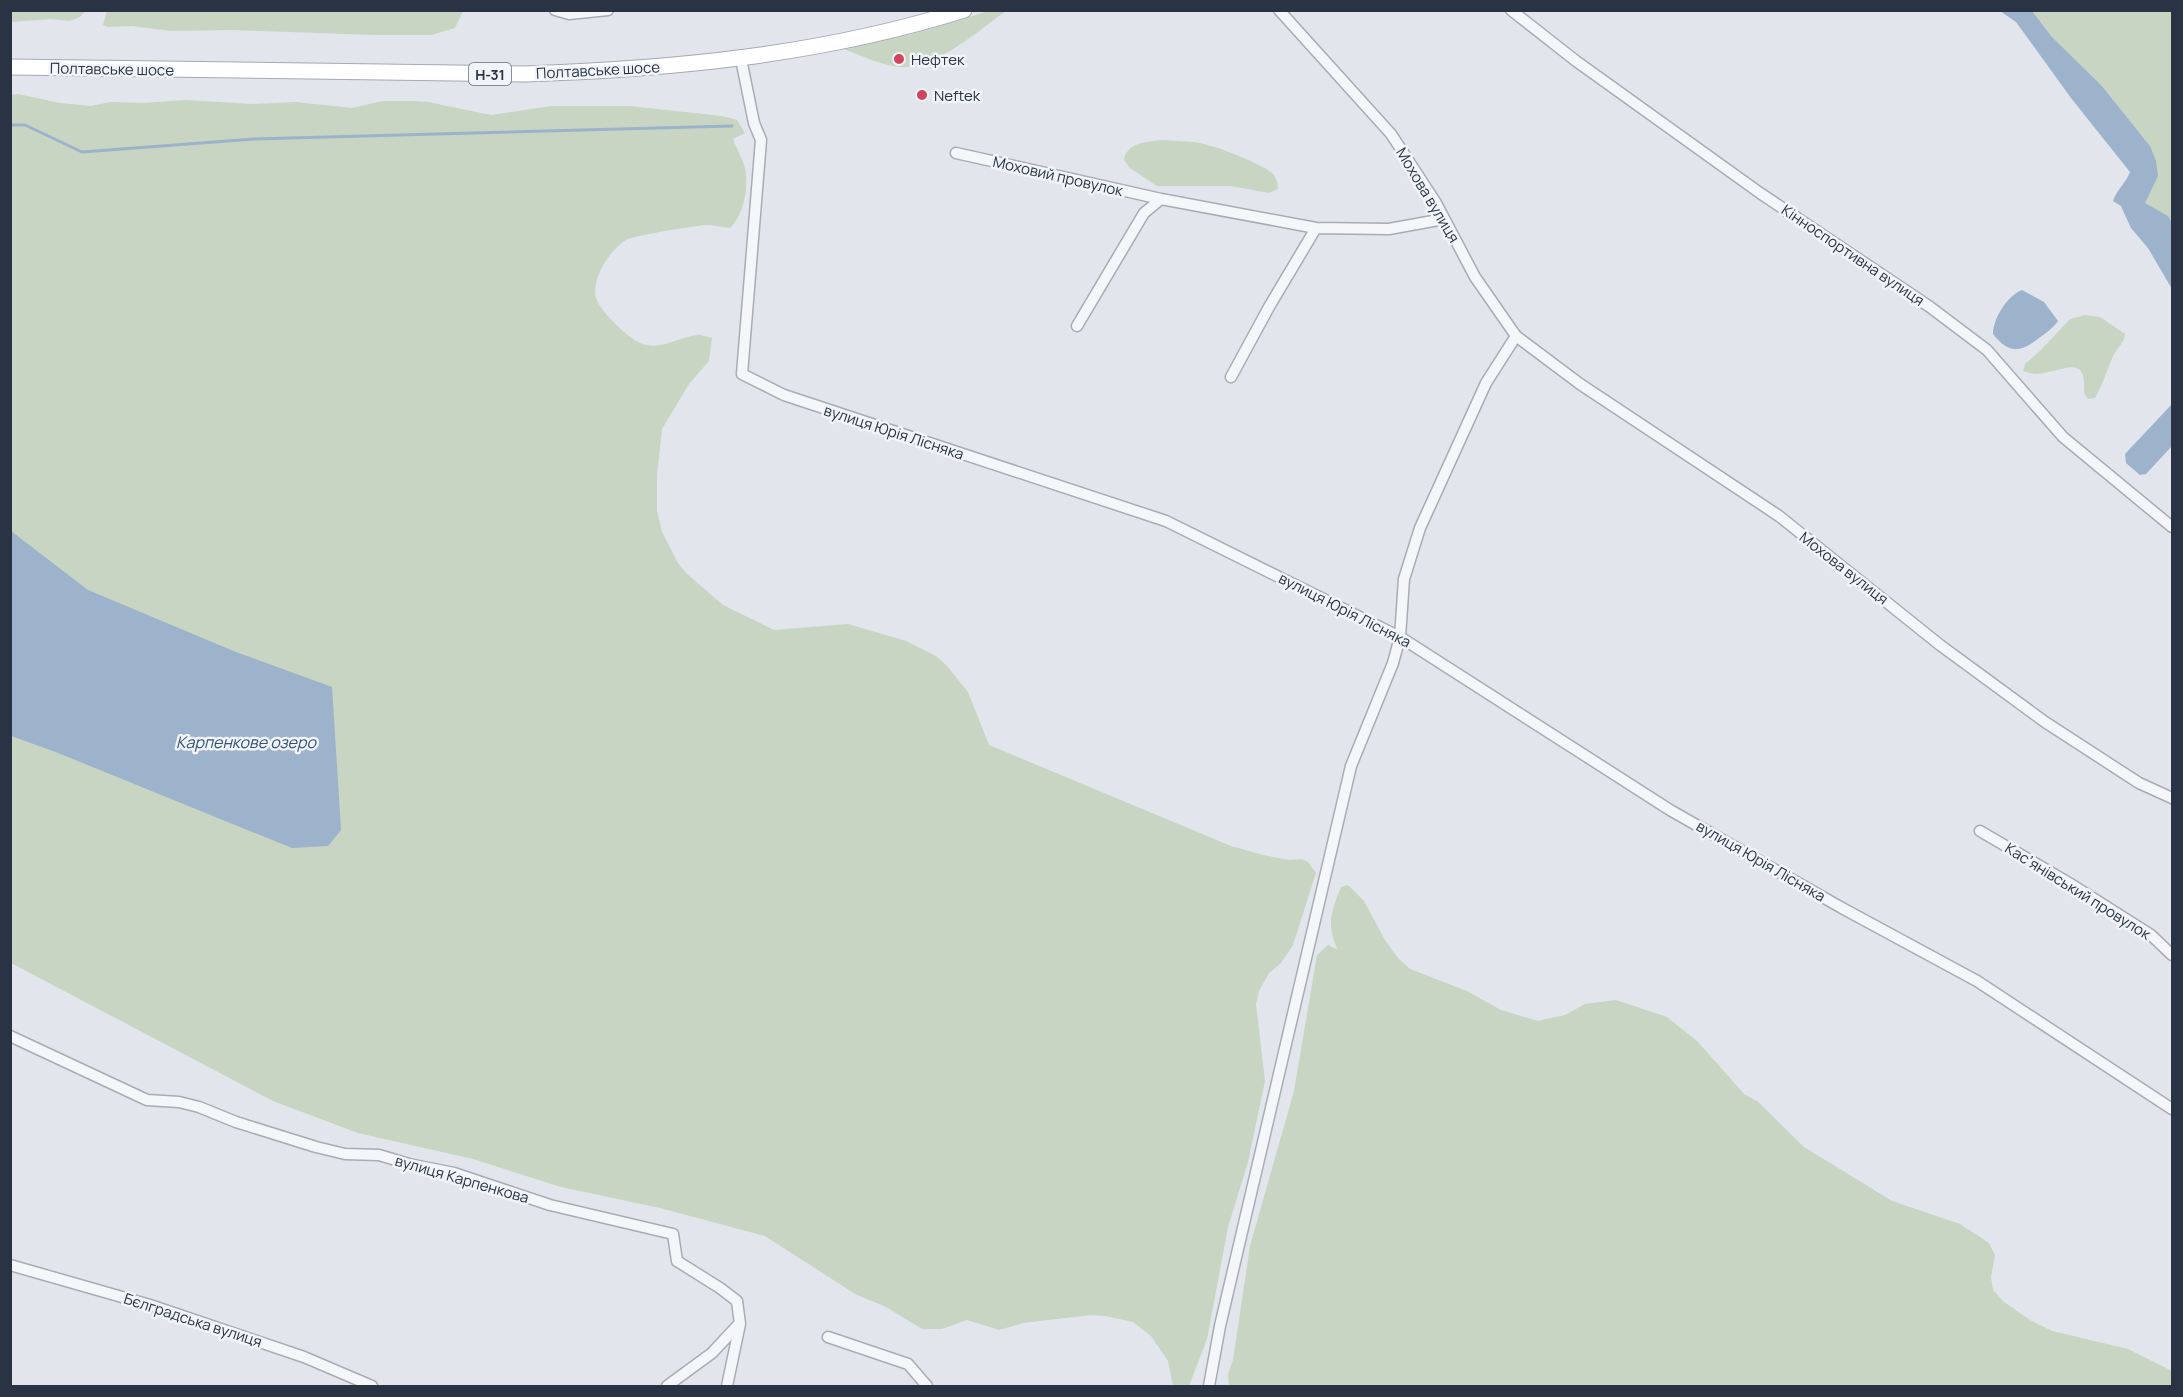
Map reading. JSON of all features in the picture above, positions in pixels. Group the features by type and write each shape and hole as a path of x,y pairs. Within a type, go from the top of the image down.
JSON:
{"main road":[{"name":"Полтавське шосе","path":"10,67 525,74 607,71 741,59 809,48 918,25 963,10"}],"street":[{"path":"555,10 569,14 608,10"},
{"name":"Мохова вулиця","path":"1279,10 1391,134 1431,195 1475,277 1516,336 1580,384 1779,516 1940,645 2044,722 2139,783 2172,798"},
{"name":"Кінноспортивна вулиця","path":"1511,10 1576,61 1760,193 1930,307 1987,350 2063,437 2172,527"},
{"name":"вулиця Юрія Лісняка","path":"741,59 754,123 760,140 742,374 784,395 1177,525 1400,637 1670,810 1842,908 1977,981 2172,1109"},
{"name":"Моховий провулок","path":"956,153 1161,199 1316,228 1389,229 1444,219"},
{"path":"1077,326 1144,213 1161,199"},
{"path":"1231,377 1316,228"},
{"path":"1209,1386 1222,1319 1351,766 1393,663 1400,637 1404,579 1420,528 1486,384 1516,336"},
{"name":"Касʼянівський провулок","path":"1980,831 2069,883 2151,935 2172,955"},
{"name":"вулиця Карпенкова","path":"10,1036 147,1100 179,1102 199,1107 236,1122 316,1147 345,1154 379,1155 454,1173 550,1204 673,1234 677,1261 737,1301 740,1324 727,1386"},
{"name":"Бєлградська вулиця","path":"10,1265 150,1305 216,1327 304,1357 372,1386"},
{"path":"667,1386 712,1353 740,1324"},
{"path":"828,1337 908,1364 927,1386"}],"green space":[{"path":"463,10 455,28 431,35 231,30 171,31 132,26 108,27 103,25 107,11"},
{"path":"10,11 85,11 80,17 70,21 51,19 11,22"},
{"path":"989,11 1006,11 942,56 913,66 900,67 885,64 841,48 912,34"},
{"path":"2032,11 2172,11 2172,223 2167,216 2145,203 2148,195 2150,146 2102,86 2052,37"},
{"path":"18,94 60,103 91,106 111,102 143,103 186,100 253,104 296,102 352,108 382,101 413,101 491,115 552,106 629,106 722,116 737,120 745,133 733,139 744,165 746,190 739,215 730,228 701,225 626,240 608,257 596,282 596,298 609,317 640,343 655,346 699,335 712,338 709,361 689,384 662,429 657,475 657,511 662,532 678,563 686,573 723,605 774,630 848,624 906,641 936,656 968,692 989,745 1231,846 1289,860 1302,859 1308,862 1316,873 1293,945 1281,963 1269,973 1259,991 1256,1004 1265,1081 1248,1162 1228,1227 1207,1339 1189,1386 1173,1386 1168,1361 1151,1336 1133,1322 1091,1315 1023,1323 999,1330 967,1320 942,1329 922,1329 886,1307 855,1294 765,1236 660,1208 561,1187 473,1159 358,1133 273,1101 11,963 11,736 58,753 11,664 10,95"},
{"path":"1162,140 1202,143 1246,159 1272,173 1278,189 1269,193 1231,186 1157,186 1130,168 1124,160 1133,146"},
{"path":"2085,315 2100,317 2125,334 2095,398 2088,399 2084,393 2082,372 2077,368 2064,368 2037,374 2023,371 2025,364 2070,319"},
{"path":"1348,885 1364,901 1385,940 1398,958 1410,969 1467,991 1501,1010 1538,1021 1565,1015 1585,1004 1616,1000 1667,1017 1698,1042 1744,1094 1758,1102 1804,1147 1892,1201 1960,1224 1989,1243 1995,1255 1991,1277 1993,1290 2004,1302 2030,1320 2052,1331 2128,1349 2172,1371 2172,1386 1229,1386 1228,1374 1233,1360 1250,1246 1294,1091 1317,955 1328,945 1338,950 1332,933 1331,918 1341,887"}],"water":[{"path":"2000,11 2032,11 2052,37 2102,86 2150,146 2156,161 2158,176 2145,203 2168,216 2172,223 2172,289 2148,248 2131,228 2121,206 2113,201 2130,172 2071,98 2016,22"},
{"path":"2022,290 2044,302 2058,321 2026,347 2015,349 2004,345 1993,334 1998,315 2011,297"},
{"path":"2172,404 2172,446 2146,474 2140,475 2126,463 2125,454"},
{"name":"Карпенкове озеро","path":"11,531 88,590 236,652 332,687 341,830 328,846 292,848 11,736"}],"waterway":[{"path":"10,125 25,125 82,152 254,139 732,126"}],"place":[{"name":"Нефтек","path":"899,59"},
{"name":"Neftek","path":"922,95"}]}
